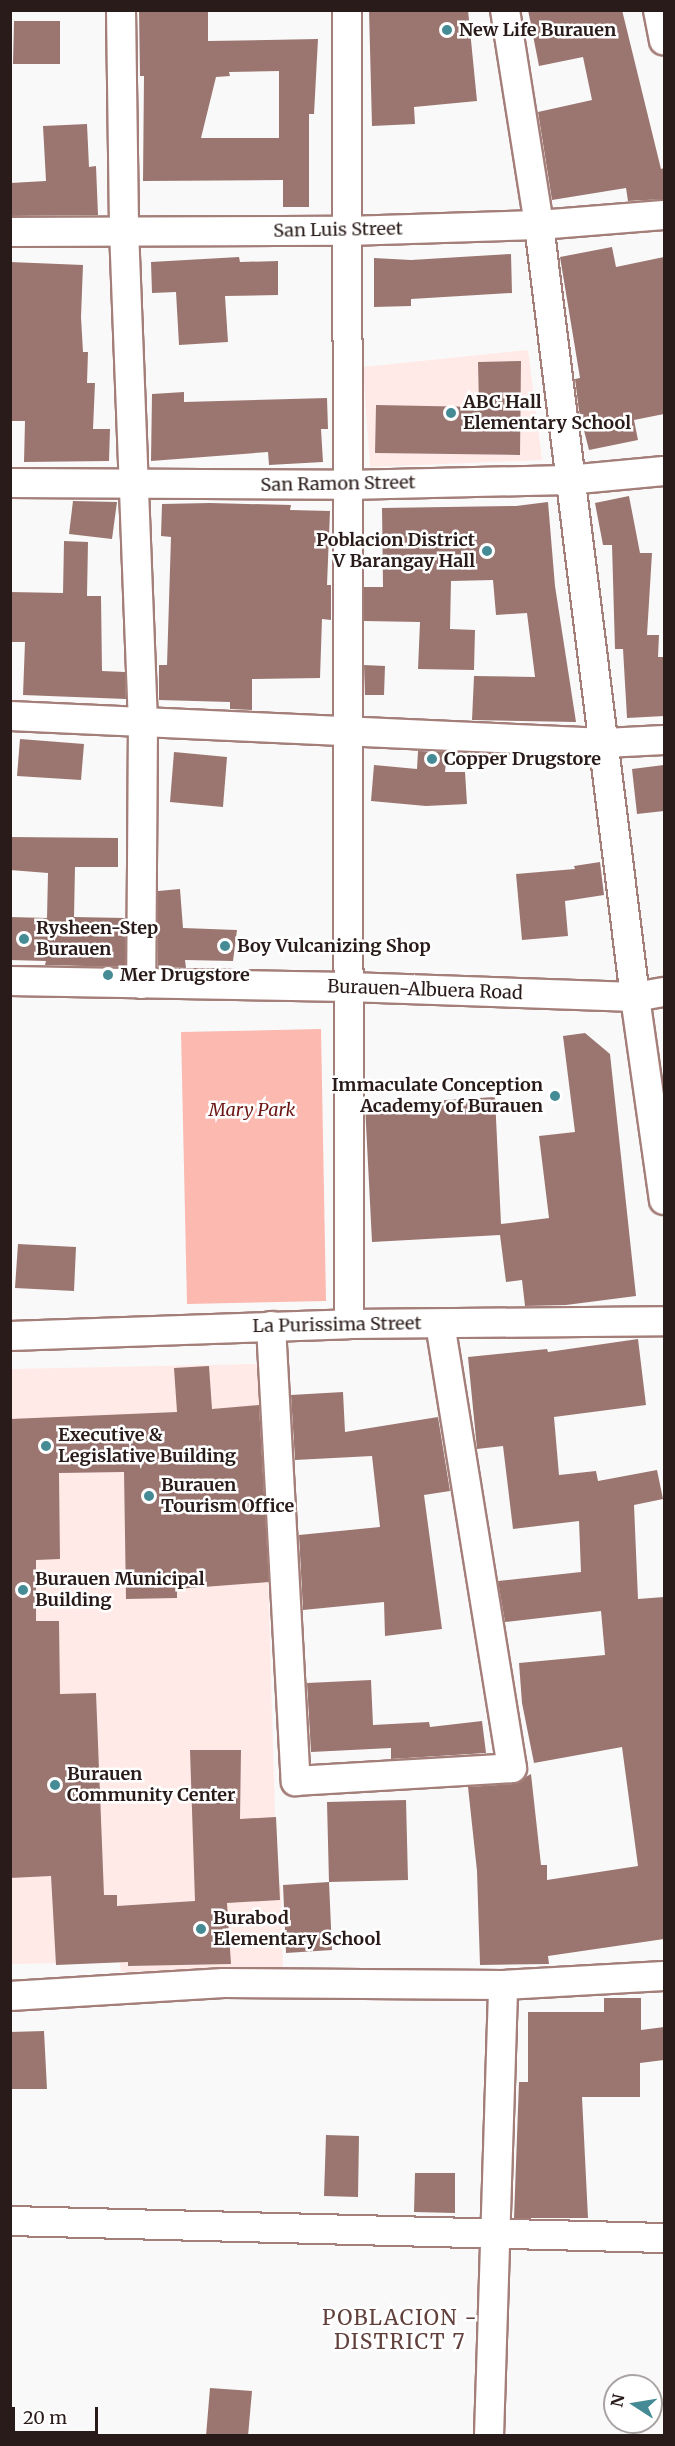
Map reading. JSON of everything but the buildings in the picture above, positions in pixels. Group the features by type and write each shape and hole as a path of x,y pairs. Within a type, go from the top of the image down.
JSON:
{"street":[{"path":"121,10 124,229 132,485 143,722 141,984"},
{"path":"347,10 346,732 349,1324"},
{"path":"505,10 538,225 568,480 605,743 635,997 664,1200"},
{"path":"658,10 664,40"},
{"name":"San Luis Street","path":"10,232 124,229 347,231 538,225 664,215"},
{"name":"San Ramon Street","path":"10,483 347,484 568,480 664,471"},
{"path":"10,716 605,743 664,740"},
{"name":"Burauen-Albuera Road","path":"10,981 348,987 635,997 664,992"},
{"name":"La Purissima Street","path":"10,1336 349,1324 664,1321"},
{"path":"271,1326 296,1781 512,1768 440,1324"},
{"path":"10,1996 224,1983 503,1985 664,1976"},
{"path":"489,2436 503,1985"},
{"path":"10,2221 664,2238"}],"shaded area":[{"name":"ABC Hall Elementary School","path":"528,350 542,460 370,467 363,367"},
{"path":"262,1364 277,1885 281,1886 283,1967 121,1972 120,1962 11,1964 10,1369"}],"green space":[{"name":"Mary Park","path":"321,1029 326,1301 187,1304 181,1032"}],"place":[{"name":"New Life Burauen","path":"447,30"},
{"name":"ABC Hall Elementary School","path":"451,413"},
{"name":"Poblacion District V Barangay Hall","path":"487,551"},
{"name":"Copper Drugstore","path":"432,759"},
{"name":"Rysheen-Step Burauen","path":"24,939"},
{"name":"Boy Vulcanizing Shop","path":"225,946"},
{"name":"Mer Drugstore","path":"108,975"},
{"name":"Immaculate Conception Academy of Burauen","path":"555,1096"},
{"name":"Executive & Legislative Building","path":"46,1446"},
{"name":"Burauen Tourism Office","path":"149,1496"},
{"name":"Burauen Municipal Building","path":"23,1590"},
{"name":"Burauen Community Center","path":"55,1785"},
{"name":"Burabod Elementary School","path":"201,1929"}],"district":[{"name":"POBLACION - DISTRICT 7","path":"400,2330"}]}
